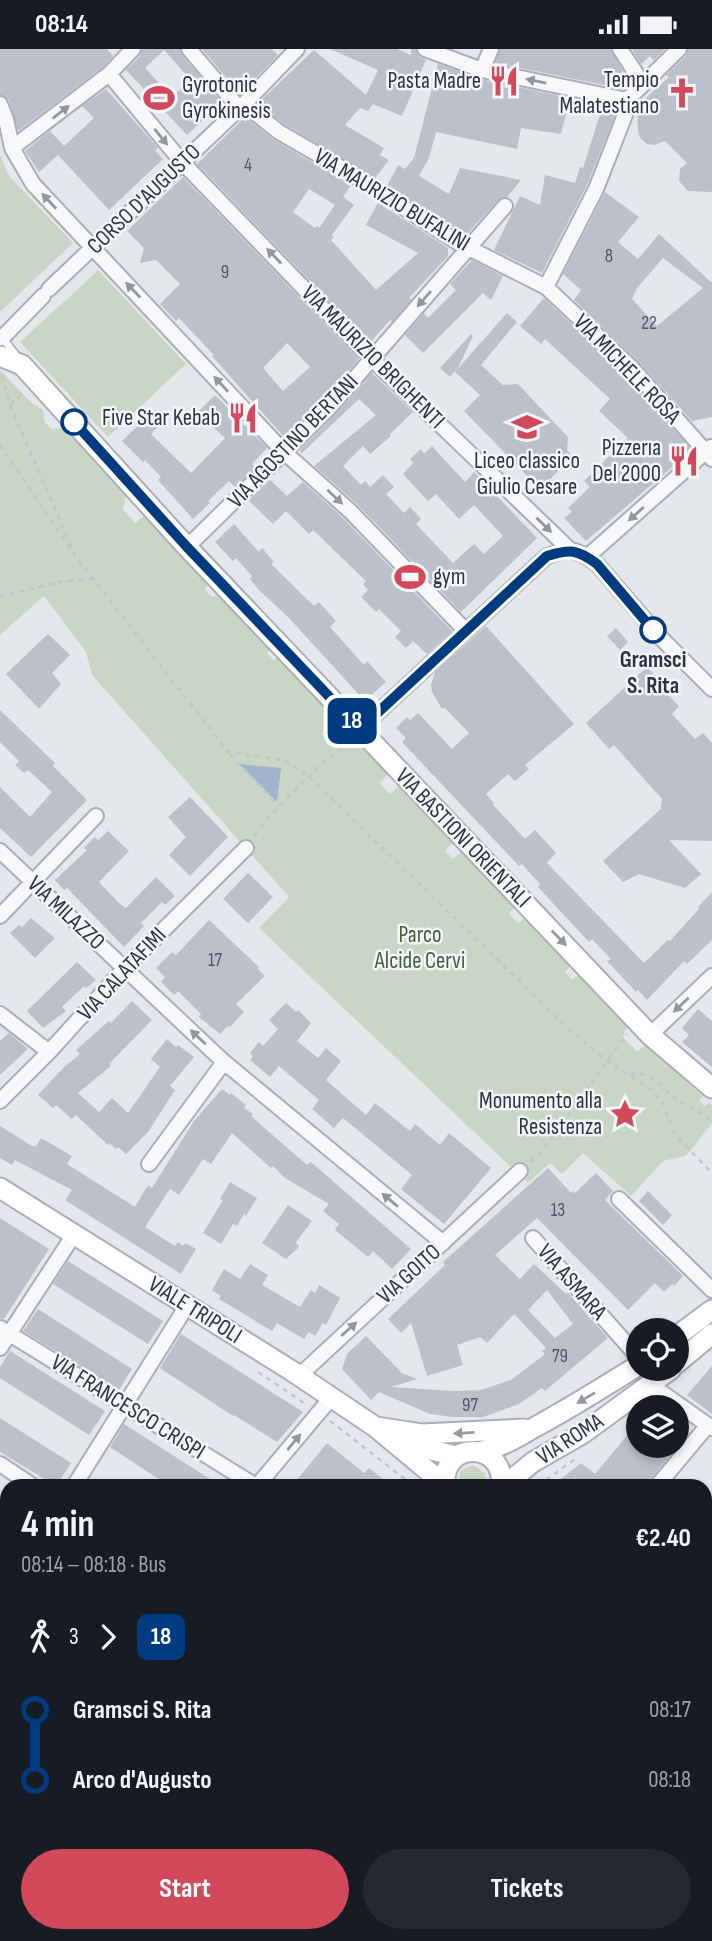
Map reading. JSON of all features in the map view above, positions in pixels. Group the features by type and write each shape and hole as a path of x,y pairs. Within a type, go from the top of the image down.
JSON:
{"street":[{"path":"7,140 109,74 132,49"},
{"name":"VIA MAURIZIO BUFALINI","path":"189,49 242,106 279,132 469,248 546,287"},
{"name":"CORSO D'AUGUSTO","path":"6,352 46,293 298,49"},
{"path":"425,49 482,70 627,100"},
{"path":"482,70 491,49"},
{"path":"620,49 643,84"},
{"path":"546,287 596,189 625,115 627,100 679,49"},
{"name":"VIA MAURIZIO BRIGHENTI","path":"109,74 181,162 372,359 579,553 597,564 659,636 712,689"},
{"path":"0,104 6,119 7,140 33,184 284,452 350,511 466,630"},
{"name":"VIA AGOSTINO BERTANI","path":"187,547 329,408 505,206"},
{"name":"VIA MICHELE ROSA","path":"546,287 632,368 710,452"},
{"name":"VIA BASTIONI ORIENTALI","path":"6,352 650,1035 712,1088"},
{"path":"360,729 547,556 579,553 710,452"},
{"path":"0,916 96,816"},
{"name":"VIA CALATAFIMI","path":"0,1101 49,1052 125,968 246,848"},
{"name":"VIA MILAZZO","path":"0,851 224,1062 443,1243"},
{"path":"650,1035 712,976"},
{"path":"0,1014 49,1052"},
{"path":"149,1164 224,1062"},
{"name":"VIA GOITO","path":"299,1376 520,1171"},
{"name":"VIALE TRIPOLI","path":"0,1188 299,1376 325,1405 410,1446 456,1456"},
{"path":"619,1199 712,1290"},
{"path":"0,1348 5,1331 73,1236"},
{"name":"VIA ASMARA","path":"533,1238 626,1343"},
{"path":"78,1479 188,1304"},
{"path":"689,1327 712,1310"},
{"name":"VIA FRANCESCO CRISPI","path":"5,1331 246,1479"},
{"path":"689,1353 712,1334"},
{"name":"VIA ROMA","path":"456,1456 470,1451 494,1449 583,1401 626,1373"},
{"name":"VIA ROMA","path":"511,1479 533,1462 582,1434 656,1381"},
{"path":"651,1385 710,1427 663,1479"},
{"path":"263,1479 325,1405"},
{"name":"VIA ROMA","path":"381,1432 422,1434 532,1429"},
{"name":"VIALE TRIPOLI","path":"381,1432 438,1479"},
{"path":"478,1452 491,1457 501,1479"},
{"path":"446,1479 448,1466 456,1456"},
{"path":"0,1464 22,1479"}],"path":[{"path":"6,352 2,374 10,405 76,557"},
{"path":"10,405 25,390"},
{"path":"0,445 76,557 228,752 278,806"},
{"path":"0,597 58,582 93,579"},
{"path":"246,848 278,806 360,729"},
{"path":"228,752 284,760 307,776 569,1029 607,1060 648,1087 662,1101 672,1128 712,1173"},
{"path":"520,1171 542,1150 631,1029"},
{"path":"630,1075 646,1075 675,1099 712,1121"},
{"path":"249,1366 325,1405 406,1479"}],"green space":[{"path":"0,155 9,176 73,243 0,312"},
{"path":"98,270 186,364 108,437 20,342"},
{"name":"Parco Alcide Cervi","path":"0,370 32,403 43,410 45,423 52,429 63,428 127,488 123,509 135,523 149,512 210,579 205,590 212,597 222,593 272,647 267,653 274,660 280,655 333,710 326,718 336,728 343,722 388,774 380,783 390,794 399,786 452,843 445,851 453,859 461,852 516,905 509,914 518,923 526,916 573,964 565,972 572,980 581,972 627,1026 623,1037 637,1052 645,1045 703,1096 699,1101 705,1106 709,1103 712,1105 712,1123 685,1156 663,1161 631,1196 583,1153 562,1174 550,1163 528,1183 259,928 289,897 92,675 86,652 44,596 0,635"},
{"path":"473,1465 485,1473 485,1479 459,1479 460,1471"}],"water":[{"path":"239,764 281,768 277,802"}],"building":[{"path":"0,49 107,49 113,56 103,67 18,131 9,100 0,95"},
{"path":"142,49 180,49 182,55 222,102 187,135 126,70 140,56","holes":["164,50 191,80 172,97 145,68"]},
{"path":"202,49 272,49 278,55 240,94"},
{"path":"330,49 397,49 411,55 411,49 416,49 418,56 426,60 402,116 373,104 368,111 360,108 345,125 384,148 380,155 389,160 375,178 284,124 258,103 314,50 366,95 378,70"},
{"path":"500,49 610,49 626,76 614,87 495,63"},
{"path":"632,49 665,49 654,60 650,56 641,64"},
{"name":"Tempio Malatestiano","path":"688,49 712,49 712,192 688,191 679,181 680,169 687,163 665,141 654,145 647,144 640,138 638,131 637,106 669,77 666,75 686,56"},
{"path":"438,64 480,79 570,98 561,134 521,128 517,149 436,132 429,158 419,176 449,194 460,168 521,180 507,197 498,200 467,234 387,186 398,165 405,169 414,158"},
{"path":"106,89 158,148 155,150 163,159 109,210 58,155 39,172 25,151 50,131 64,146 94,118 82,106"},
{"path":"603,105 616,108 616,113 587,185 542,273 494,250 520,196 540,205 545,175 575,183 580,167 583,168"},
{"path":"245,117 274,140 351,185 343,197 354,205 331,240 376,290 418,253 366,225 378,203 448,248 448,256 409,298 411,300 392,322 390,320 370,343 197,164","holes":["309,189 335,205 319,228 293,212"]},
{"path":"183,177 359,359 285,438 212,356 214,355 179,318 176,321 160,304 180,284 156,260 140,263 144,248 127,231","holes":["287,343 310,367 283,391 263,368"]},
{"path":"605,192 639,217 618,242 638,259 659,234 712,281 712,417 692,421 639,362 574,300 581,290 563,274","holes":["663,258 703,288 657,326 632,299 637,288"]},
{"path":"472,260 503,276 491,300 483,293 423,353 405,335 424,313 428,318 456,290 450,284"},
{"path":"544,298 625,375 692,450 586,541 564,518 572,512 568,508 590,487 584,481 628,438 599,411 610,399 545,339 541,344 520,326"},
{"name":"Liceo classico Giulio Cesare","path":"507,313 517,322 481,365 503,385 518,384 568,437 567,450 573,457 540,489 464,411 480,395 455,372"},
{"path":"471,334 473,336 458,368 450,377 440,368"},
{"path":"372,373 413,412 370,454 363,446 343,466 361,485 365,481 370,487 383,475 394,487 386,494 404,513 410,507 421,519 416,524 453,563 474,544 484,554 503,536 474,505 459,519 436,494 428,501 403,474 413,463 410,459 421,449 424,454 432,446 465,482 474,472 537,538 461,612 357,504 314,466 376,415 359,399 302,453 299,451"},
{"path":"215,395 267,448 252,464 255,467 235,487 229,481 193,519 158,480 161,477 122,441 149,415 159,426 151,434 191,473 225,438 197,413"},
{"path":"270,480 287,496 303,482 343,518 452,631 427,654 413,641 406,648 395,637 401,631 379,609 376,612 361,597 368,590 363,584 366,581 313,530 309,534 286,511 273,524 248,500"},
{"path":"234,524 259,552 262,548 274,562 271,564 314,606 319,602 336,621 330,627 364,665 367,661 386,682 365,701 288,617 259,590 250,579 252,576 236,558 233,561 215,542"},
{"path":"486,626 574,724 525,765 529,769 515,781 508,774 486,794 493,805 525,839 535,830 556,853 547,863 644,963 670,941 712,892 712,940 687,964 684,961 647,1000 607,961 611,959 592,939 589,942 538,887 540,884 522,864 519,866 402,742 406,738 396,728 407,717 410,720 418,713 452,749 469,733 444,707 442,709 431,685 435,672"},
{"path":"616,628 628,642 620,650 607,636"},
{"path":"48,634 70,655 52,673 61,684 39,709 6,674"},
{"path":"647,667 679,706 672,714 695,739 703,733 712,743 712,841 669,840 701,874 685,888 639,874 623,882 603,861 661,809 662,799 614,745 609,749 586,723"},
{"path":"0,710 55,763 53,766 87,800 31,857 0,828 0,787 30,817 52,792 28,770 24,773 15,765 19,761 0,742"},
{"path":"190,797 228,837 190,876 169,855 186,837 168,817"},
{"path":"108,831 129,851 99,882 119,903 126,908 156,877 175,896 165,905 162,902 141,923 144,926 124,947 67,888 64,890 55,880 87,850 84,848 95,837 98,840"},
{"path":"248,873 273,897 248,923 223,899"},
{"path":"31,918 55,938 35,958 10,933"},
{"path":"209,920 259,967 257,968 265,976 236,1004 244,1012 220,1034 199,1017 201,1014 178,991 174,995 161,982 165,977 156,968 172,952 176,955"},
{"path":"77,962 96,980 86,988 84,986 62,1007 66,1011 43,1028 27,1011"},
{"path":"132,1001 152,1020 109,1064 111,1066 78,1093 99,1112 112,1098 128,1113 160,1067 151,1059 167,1039 194,1057 170,1086 175,1090 148,1132 126,1154 118,1147 116,1149 109,1143 108,1145 76,1115 72,1119 56,1105 53,1108 38,1095 80,1054 76,1050 109,1021 111,1023"},
{"path":"286,1003 311,1023 297,1041 318,1058 326,1048 341,1061 326,1080 366,1115 375,1103 410,1131 415,1124 440,1145 449,1133 491,1168 444,1224 401,1189 412,1175 343,1118 334,1128 312,1109 319,1100 279,1066 270,1077 250,1060 253,1056 250,1053 259,1042 263,1046 278,1029 269,1020"},
{"path":"698,1009 712,1021 712,1067 682,1042 689,1035 682,1028"},
{"path":"9,1033 28,1049 0,1075 0,1041"},
{"path":"222,1089 246,1105 244,1108 253,1114 251,1116 307,1165 311,1162 411,1249 392,1269 373,1251 368,1257 335,1230 339,1224 323,1211 329,1204 285,1178 273,1166 271,1168 232,1133 211,1164 203,1159 179,1195 170,1189 145,1227 175,1246 178,1242 183,1246 185,1243 196,1249 181,1274 65,1200 72,1190 15,1160 12,1165 0,1158 0,1126 32,1146 36,1146 41,1138 72,1156 67,1164 135,1207 148,1185 152,1188 194,1121"},
{"path":"548,1168 571,1193 575,1193 596,1173 613,1191 605,1200 683,1276 664,1292 655,1283 628,1310 537,1218 495,1255 520,1279 534,1264 568,1293 608,1338 545,1391 542,1388 519,1404 483,1417 430,1414 379,1392 371,1400 342,1369 347,1354 366,1336 402,1373 417,1379 391,1387 481,1390 511,1380 545,1354 542,1351 546,1348 514,1314 487,1343 480,1337 457,1345 463,1365 427,1376 411,1323 401,1333 388,1319 445,1265 443,1262","holes":["547,1290 573,1324 555,1338 528,1310"]},
{"path":"230,1182 257,1198 237,1226 233,1224 221,1244 203,1233 223,1200 220,1199"},
{"path":"648,1191 672,1215 663,1225 639,1201"},
{"path":"288,1205 312,1221 296,1242 299,1247 286,1259 262,1243"},
{"path":"0,1218 49,1249 4,1319 0,1318"},
{"path":"68,1261 163,1321 148,1344 53,1284"},
{"path":"250,1264 268,1275 262,1285 300,1307 311,1290 315,1293 319,1285 340,1298 326,1325 323,1323 315,1336 309,1332 304,1339 277,1323 272,1331 219,1299 221,1296 212,1290 224,1269 240,1279"},
{"path":"38,1309 132,1369 119,1390 23,1331"},
{"path":"181,1334 303,1412 277,1442 233,1416 160,1368"},
{"path":"10,1351 105,1411 89,1435 0,1378 0,1367"},
{"path":"712,1366 712,1414 687,1395"},
{"path":"0,1418 71,1463 61,1479 44,1479 0,1452"},
{"path":"124,1424 210,1479 158,1479 110,1447"},
{"path":"626,1437 626,1458 668,1458 651,1479 561,1479 581,1463 595,1474"},
{"path":"327,1443 364,1473 369,1468 382,1478 381,1479 298,1479"}],"bus line":[{"name":"18","path":"74,422 187,547 360,729 547,556 569,549 587,557 597,564 653,630"}],"place":[{"name":"Pasta Madre","path":"504,81"},
{"name":"Tempio Malatestiano","path":"682,93"},
{"name":"Gyrotonic Gyrokinesis","path":"159,98"},
{"name":"Five Star Kebab","path":"243,418"},
{"name":"Liceo classico Giulio Cesare","path":"527,427"},
{"name":"Pizzerıa Del 2000","path":"684,461"},
{"name":"gym","path":"410,577"},
{"name":"Gramsci S. Rita","path":"653,630"},
{"name":"Monumento alla Resistenza","path":"625,1114"}]}
